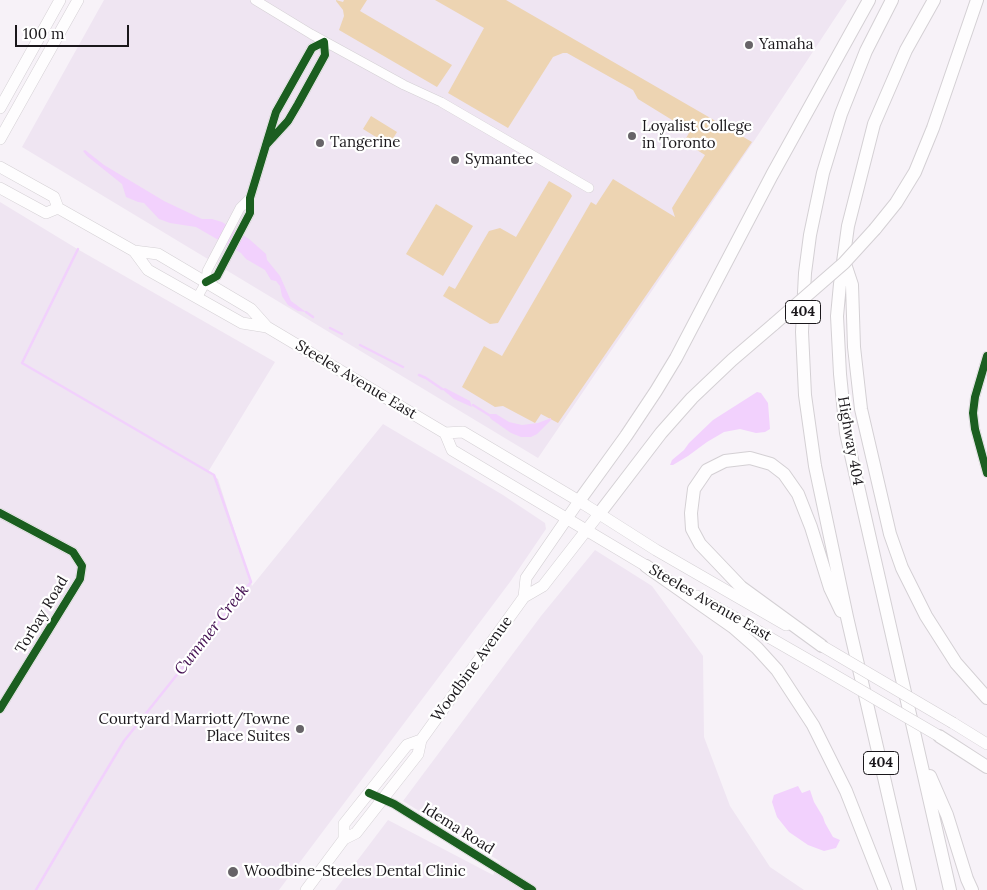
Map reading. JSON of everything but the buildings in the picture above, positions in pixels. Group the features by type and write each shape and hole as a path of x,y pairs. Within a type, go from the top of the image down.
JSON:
{"highway":[{"path":"579,500 626,436 676,358 767,184 869,0"},
{"name":"404","path":"892,0 866,51 841,114 823,173 810,235 805,274 802,332 805,395 815,466 910,890"},
{"name":"Highway 404","path":"934,0 906,50 874,124 848,226 837,316 846,433 950,890"},
{"path":"599,514 661,433 692,398 732,360 844,263 896,203 915,172 933,128 977,0"},
{"path":"843,260 852,285 854,346 861,409 890,534 902,568 926,616 956,663 987,698"},
{"path":"822,646 741,587 700,544 692,528 691,513 694,489 707,470 724,460 750,458 771,464 784,474 798,494 811,527 830,588 852,635"},
{"path":"646,566 733,627 757,648 777,670 813,725 842,782 885,890"},
{"path":"939,736 987,767"},
{"path":"916,743 947,816 972,890"}],"main road":[{"path":"0,108 60,0"},
{"path":"0,139 78,0"},
{"name":"Steeles Avenue East","path":"0,167 54,197 58,208 134,251 158,254 251,309 267,327 445,433 463,432 579,500 656,550 987,744"},
{"name":"Steeles Avenue East","path":"0,188 46,213 58,208"},
{"name":"Steeles Avenue East","path":"134,251 148,270 242,323 267,327"},
{"name":"Steeles Avenue East","path":"445,433 452,450 646,566 987,762"},
{"name":"Woodbine Avenue","path":"524,597 526,578 579,500"},
{"name":"Woodbine Avenue","path":"306,890 344,839 356,833 418,754 420,740 524,597 543,586 599,514"},
{"name":"Woodbine Avenue","path":"344,839 344,824 407,745 420,740"}],"street":[{"path":"255,0 324,42 404,85 441,102 589,188"},
{"path":"206,282 217,276 250,213 250,198 276,112 312,48 324,42"},
{"path":"266,145 288,121 298,104 324,55 324,42"},
{"path":"197,298 206,282 207,271 232,222 240,208 250,198"},
{"path":"987,356 975,397 973,413 987,473"},
{"name":"Torbay Road","path":"0,513 73,552 82,566 80,579 0,709"},
{"name":"Idema Road","path":"369,793 394,804 532,890"}],"shaded area":[{"path":"104,0 847,0 754,141 538,458 22,147"},
{"path":"336,0 343,2 344,0 367,0 360,11 452,65 437,87 339,30 344,16 343,10"},
{"path":"435,0 506,0 752,142 558,423 541,414 535,423 503,406 495,407 462,387 484,346 502,356 591,202 596,205 613,179 675,217 672,208 705,155 684,142 690,131 638,99 633,90 567,53 553,57 508,128 448,93 484,28"},
{"path":"371,116 397,132 389,145 363,129"},
{"path":"85,150 104,165 164,201 202,219 222,222 249,239 266,254 267,260 280,276 291,301 306,312 298,311 288,305 276,281 271,280 265,270 246,259 241,253 196,227 170,223 159,219 144,203 126,197 122,184 87,156 83,151"},
{"path":"549,181 572,196 498,323 490,324 443,296 449,286 455,289 489,231 500,228 516,237"},
{"path":"0,202 79,250 275,362 208,472 218,479 252,586 383,424 503,495 545,523 546,529 510,582 279,890 0,890"},
{"path":"436,204 473,226 443,276 406,254"},
{"path":"445,388 470,401 472,407 454,399 442,389"},
{"path":"757,392 761,393 768,403 770,429 765,432 756,433 740,429 724,432 688,456 670,465 672,460 713,420"},
{"path":"490,414 496,414 509,422 522,425 538,423 551,418 551,420 537,434 531,437 521,437 511,433 491,419"},
{"path":"595,550 652,586 703,656 704,737 730,806 770,867 804,890 335,890 388,820 493,875 501,862 403,801 541,616"},
{"path":"798,786 802,793 810,790 814,802 833,837 840,840 836,848 824,851 808,845 789,832 777,817 772,802 774,795"}],"waterway":[{"name":"Cummer Creek","path":"36,890 124,741 251,582 214,475 22,363 78,249"},
{"path":"306,312 313,317"},
{"path":"330,328 342,334"},
{"path":"360,345 403,367"},
{"path":"419,375 442,389"},
{"path":"473,405 489,415"}],"cycle path":[{"path":"206,282 217,276 250,213 250,198 266,145 276,112 312,48 324,42 325,55 298,104 288,121 266,145"},
{"path":"987,356 975,397 973,413 975,429 987,473"},
{"path":"0,513 73,552 82,566 80,579 0,709"},
{"path":"369,793 394,804 532,890"}],"place":[{"name":"Yamaha","path":"749,45"},
{"name":"Loyalist College in Toronto","path":"632,136"},
{"name":"Tangerine","path":"320,143"},
{"name":"Symantec","path":"455,160"},
{"name":"Courtyard Marriott/Towne Place Suites","path":"300,729"},
{"name":"Woodbine-Steeles Dental Clinic","path":"233,872"}]}
